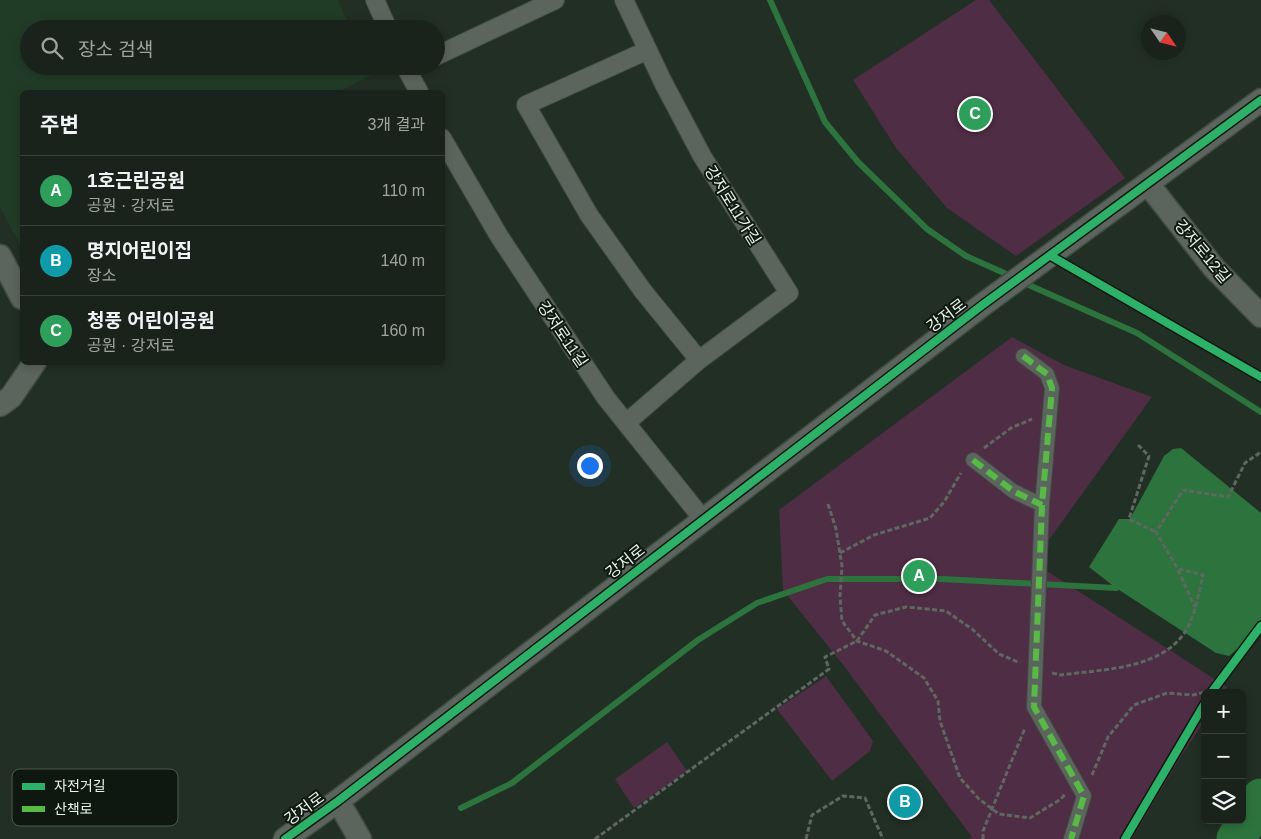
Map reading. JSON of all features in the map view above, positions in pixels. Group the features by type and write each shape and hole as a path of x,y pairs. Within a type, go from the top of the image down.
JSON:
{"street":[{"path":"375,0 384,20"},
{"path":"445,52 555,0"},
{"path":"624,0 648,50 526,106 589,215 643,291 699,360"},
{"name":"강저로11가길","path":"626,423 699,360 789,294 702,156 648,50"},
{"path":"412,75 418,90"},
{"path":"1148,184 1261,100"},
{"name":"강저로11길","path":"445,143 509,252 606,398 702,518"},
{"name":"강저로","path":"285,839 338,801 702,518 981,306 1148,184"},
{"name":"강저로12길","path":"1148,184 1214,268 1261,316"},
{"path":"0,256 20,292"},
{"path":"1023,356 1047,374 1052,388 1042,505 1034,707 1084,796 1071,839"},
{"path":"0,405 11,397 33,365"},
{"path":"973,460 1013,491 1042,505"},
{"path":"338,801 360,839"}],"path":[{"path":"840,553 874,535 930,518 984,447 1011,428 1050,410"},
{"path":"1138,445 1149,456 1129,519 1156,532 1178,570 1195,607"},
{"path":"1156,532 1183,490 1228,497 1245,463 1261,452"},
{"path":"828,504 836,529 842,566 840,594 842,621 857,641 886,651 924,678 938,701 940,721 960,778 979,799 999,814 1030,818 1061,799 1075,780"},
{"path":"595,839 829,669 825,657 857,641 875,615 906,607 946,611 972,629 999,654 1036,670 1061,675 1153,660 1175,644 1184,632 1195,607 1203,575 1178,570"},
{"path":"1214,689 1219,682"},
{"path":"1084,796 1108,737 1134,705 1167,693 1193,695 1201,693"},
{"path":"983,839 983,831 1034,707"},
{"path":"806,839 812,815 843,796 865,798 883,839"}],"shaded area":[{"path":"0,0 338,0 347,20 20,20 20,75 371,75 342,90 20,90 20,244 0,207"},
{"path":"976,0 989,0 1125,178 1016,256 947,208 896,148 853,80"},
{"path":"1012,337 1064,365 1152,397 1033,562 1227,687 1226,689 1201,689 1201,726 1132,839 969,839 972,837 844,666 783,590 779,510"},
{"path":"1181,448 1261,513 1261,620 1242,645 1229,656 1216,653 1116,588 1089,567 1119,519 1130,519 1164,456 1173,449"},
{"path":"826,676 873,741 870,751 832,781 777,709"},
{"path":"667,742 687,771 634,808 615,779"}],"waterway":[{"path":"770,0 825,122 858,162 927,229 966,256 1013,277"},
{"path":"1022,282 1137,333 1261,412"},
{"path":"461,808 512,783 698,640 757,603 827,579 941,579 1116,588"},
{"path":"1236,839 1261,798"}],"marked path":[{"path":"1023,356 1047,374 1052,388 1042,505 1034,707 1084,796 1071,839"},
{"path":"973,460 1013,491 1042,505"}],"cycle path":[{"path":"285,839 338,801 981,306 1261,100"},
{"path":"1051,256 1261,377"},
{"path":"1214,689 1261,626"},
{"path":"1125,839 1201,710"}],"place":[{"name":"청풍 어린이공원","path":"975,114"},
{"name":"1호근린공원","path":"919,576"},
{"name":"명지어린이집","path":"905,802"}]}
